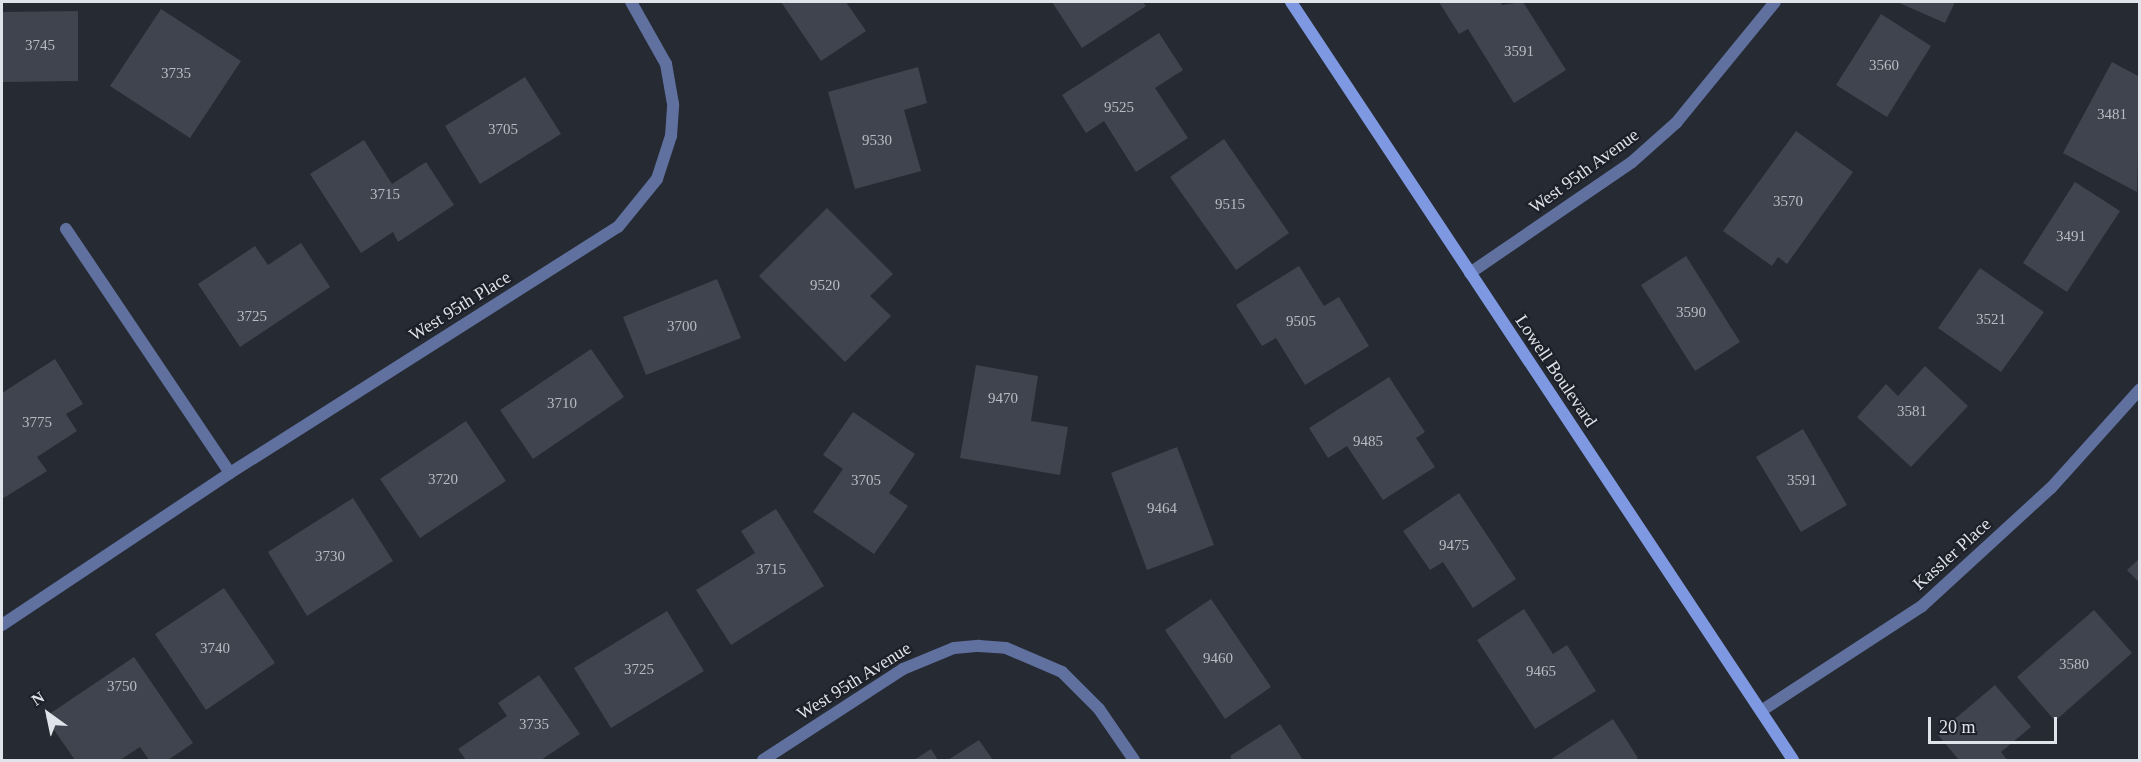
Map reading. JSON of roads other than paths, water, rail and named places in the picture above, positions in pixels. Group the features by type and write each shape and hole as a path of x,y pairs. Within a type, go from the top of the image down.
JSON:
{"street":[{"name":"West 95th Place","path":"2,625 230,473 618,227 657,179 671,136 673,104 666,63 631,2"},
{"name":"Lowell Boulevard","path":"1291,2 1793,760"},
{"name":"West 95th Avenue","path":"1470,273 1632,162 1676,123 1775,2"},
{"path":"66,229 230,473"},
{"name":"Kassler Place","path":"1761,711 1922,606 2051,488 2139,389"},
{"name":"West 95th Avenue","path":"763,760 927,657 954,648 1006,648 1062,672 1081,687 1134,760"}]}
